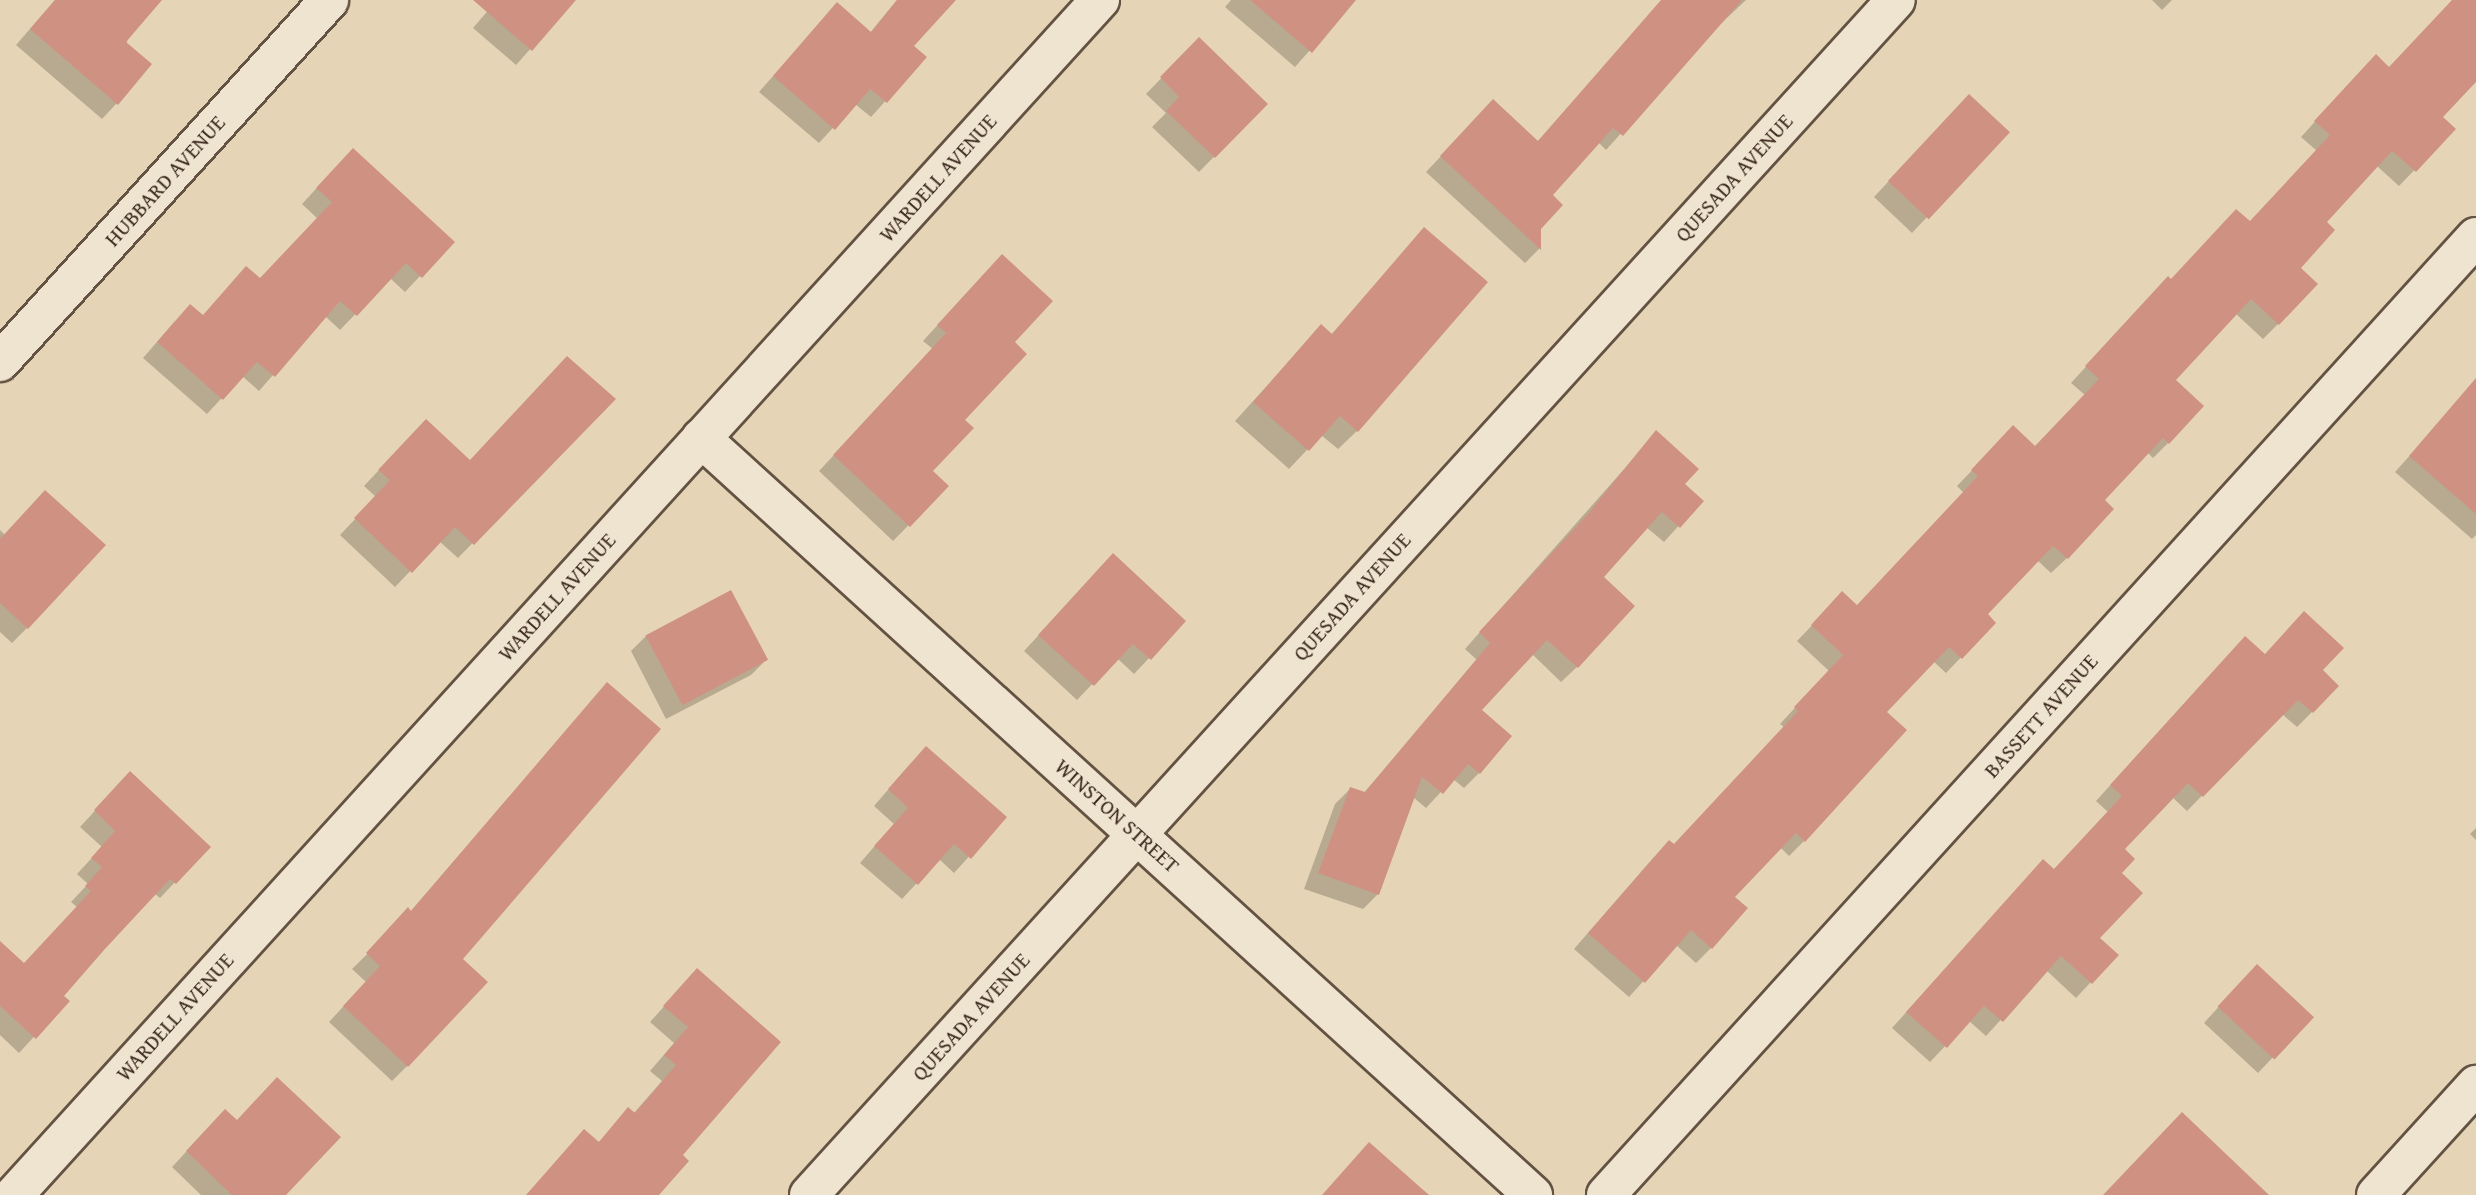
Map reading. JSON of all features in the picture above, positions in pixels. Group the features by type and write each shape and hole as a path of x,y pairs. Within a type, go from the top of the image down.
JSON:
{"street":[{"name":"HUBBARD AVENUE","path":"0,362 329,0"},
{"name":"WARDELL AVENUE","path":"14,1195 1100,0"},
{"name":"QUESADA AVENUE","path":"809,1195 1896,0"},
{"name":"BASSETT AVENUE","path":"1606,1195 2476,237"},
{"name":"WINSTON STREET","path":"701,438 1534,1195"},
{"path":"2376,1195 2476,1084"}],"building":[{"path":"55,0 162,0 126,42 152,64 118,105 30,29"},
{"path":"473,0 576,0 532,51"},
{"path":"897,0 956,0 914,46 927,57 887,103 870,89 835,130 773,76 837,2 871,32"},
{"path":"1250,0 1356,0 1312,53"},
{"path":"1661,0 1742,0 1623,136 1613,128 1553,195 1563,205 1541,229 1541,250 1440,156 1493,99 1538,141"},
{"path":"2452,0 2476,0 2476,82 2443,117 2456,129 2416,172 2392,151 2327,222 2335,230 2301,268 2318,284 2279,325 2251,299 2176,380 2204,406 2169,444 2163,438 2105,500 2114,509 2068,559 2053,546 1988,614 1996,623 1962,659 1949,647 1887,712 1907,730 1805,842 1796,833 1735,897 1748,908 1712,949 1691,930 1645,983 1588,933 1669,840 1674,844 1798,711 1794,707 1843,655 1811,625 1842,591 1857,605 1978,476 1971,470 2013,425 2035,446 2099,379 2085,366 2168,276 2171,279 2236,209 2250,221 2330,135 2314,121 2376,54 2389,67"},
{"path":"1199,37 1268,104 1215,158 1166,111 1179,97 1160,77"},
{"path":"1969,94 2010,132 1929,219 1888,181"},
{"path":"353,148 455,242 422,278 406,263 357,316 340,301 275,377 257,362 223,400 157,342 190,304 203,315 246,266 260,278 332,202 316,188"},
{"path":"1424,227 1488,282 1358,432 1340,416 1309,451 1253,402 1321,324 1332,334"},
{"path":"1002,254 1053,301 1015,342 1027,354 965,420 974,428 933,471 949,486 910,527 833,455 946,333 937,325"},
{"path":"567,356 616,399 474,545 455,527 412,573 354,518 390,480 378,470 426,419 470,460"},
{"path":"2476,378 2476,514 2409,456"},
{"path":"1656,430 1699,469 1685,484 1704,501 1680,528 1662,512 1604,577 1635,606 1578,668 1547,640 1482,710 1512,736 1480,774 1468,764 1443,794 1422,777 1379,895 1318,873 1350,787 1365,792 1490,643 1479,632 1587,515"},
{"path":"45,490 106,545 28,629 0,603 0,539"},
{"path":"1113,553 1186,621 1151,660 1133,644 1094,686 1038,635"},
{"path":"731,590 768,660 682,705 645,636"},
{"path":"2304,611 2344,648 2323,670 2339,686 2313,713 2298,700 2203,797 2188,783 2125,849 2135,859 2122,873 2143,893 2100,938 2119,955 2092,984 2061,956 2003,1022 1984,1006 1947,1048 1906,1012 2043,859 2054,869 2122,796 2110,785 2245,636 2265,654"},
{"path":"607,682 661,729 463,959 488,982 408,1067 343,1006 380,966 366,953 408,907 411,911"},
{"path":"926,746 1007,817 971,859 954,844 918,885 874,846 908,808 888,789"},
{"path":"130,771 211,847 176,884 170,879 104,950 64,996 70,1001 36,1039 0,1006 0,941 24,963 91,891 85,886 102,867 91,858 115,831 94,810"},
{"path":"2257,964 2314,1017 2274,1060 2217,1006"},
{"path":"697,968 781,1042 683,1155 689,1161 659,1195 526,1195 584,1129 599,1142 628,1107 635,1113 676,1065 664,1055 688,1027 663,1006"},
{"path":"277,1077 341,1137 286,1195 232,1195 186,1151 225,1109 237,1120"},
{"path":"2182,1112 2269,1195 2103,1195"},
{"path":"1369,1142 1429,1195 1322,1195"}]}
